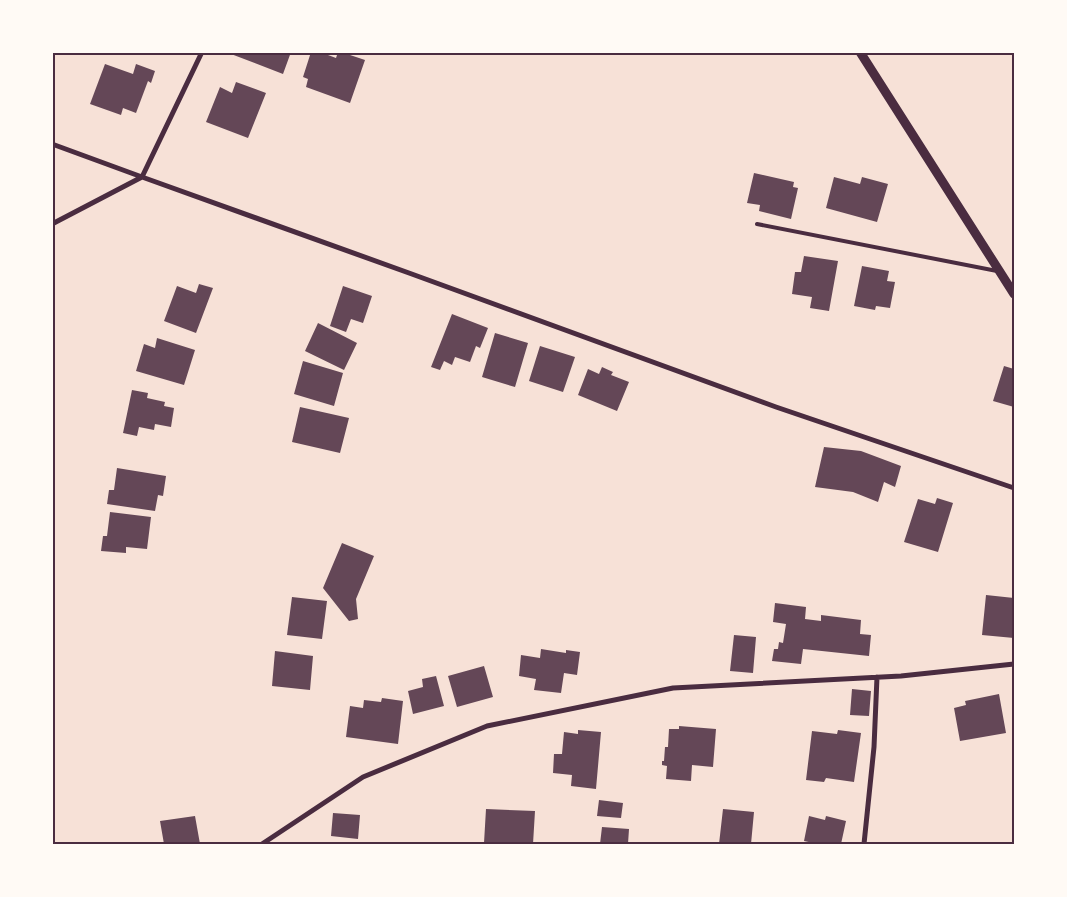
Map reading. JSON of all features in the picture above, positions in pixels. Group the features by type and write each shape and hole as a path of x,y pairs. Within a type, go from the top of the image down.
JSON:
{"street":[{"path":"52,224 142,177 202,52"},
{"path":"860,52 1014,294"},
{"path":"52,144 776,407 1014,488"},
{"path":"262,844 363,777 487,726 673,688 901,676 1014,664"},
{"path":"864,844 874,747 877,677"}],"lane":[{"path":"757,224 1000,272"}],"building":[{"path":"231,52 291,52 283,74 231,54"},
{"path":"311,52 320,52 336,58 338,52 341,52 365,60 350,103 306,87 308,79 303,77"},
{"path":"105,64 133,74 136,64 155,71 151,83 148,81 136,113 123,108 121,115 90,104"},
{"path":"236,82 266,93 248,138 206,122 220,87 232,93"},
{"path":"754,173 794,182 793,187 798,188 791,219 759,211 760,205 747,203"},
{"path":"834,177 860,184 862,177 888,184 877,222 826,208"},
{"path":"804,256 838,261 829,311 810,308 812,297 792,294 795,272 801,272"},
{"path":"862,266 889,271 887,281 895,282 890,308 876,306 875,310 854,306"},
{"path":"199,284 213,288 196,333 164,321 177,286 196,293"},
{"path":"343,286 372,296 363,323 351,319 346,332 330,326"},
{"path":"452,314 488,328 480,348 476,346 470,362 455,357 452,365 444,361 440,370 431,367"},
{"path":"318,323 357,343 344,370 305,351"},
{"path":"495,333 528,343 515,387 482,377"},
{"path":"157,338 195,350 184,385 136,371 144,344 155,348"},
{"path":"540,346 575,357 563,392 529,381"},
{"path":"303,361 343,373 334,406 294,394"},
{"path":"1004,366 1014,369 1014,407 993,401"},
{"path":"602,367 613,372 611,375 629,382 617,411 578,395 588,369 599,374"},
{"path":"132,390 148,393 147,398 165,402 164,406 174,408 171,427 155,424 154,430 139,427 137,436 123,433"},
{"path":"300,407 349,418 340,453 292,442"},
{"path":"824,447 861,451 901,466 895,487 884,482 878,502 853,492 815,487"},
{"path":"117,468 166,476 163,496 158,495 155,511 107,504 109,490 114,490"},
{"path":"937,498 953,503 938,552 904,542 918,499 935,504"},
{"path":"110,512 151,517 147,549 126,547 126,553 101,551 103,536 107,536"},
{"path":"342,543 374,556 356,599 358,619 349,621 323,588"},
{"path":"986,595 1014,598 1014,638 982,635"},
{"path":"292,597 327,601 322,639 287,635"},
{"path":"775,603 806,607 805,619 821,621 821,615 861,620 860,634 871,635 869,656 803,649 801,664 772,661 774,649 778,649 779,642 783,643 786,624 773,622"},
{"path":"734,635 756,637 753,673 730,671"},
{"path":"541,649 566,653 566,650 580,652 577,675 564,673 561,693 534,690 536,679 519,676 521,655 540,658"},
{"path":"275,651 313,656 310,690 272,686"},
{"path":"484,666 493,697 457,707 448,676"},
{"path":"436,676 444,706 413,714 408,691 423,687 422,679"},
{"path":"852,689 871,691 869,716 850,715"},
{"path":"999,694 1006,733 960,741 954,708 966,705 965,701"},
{"path":"382,698 403,701 398,744 346,737 350,706 363,708 364,700 381,702"},
{"path":"679,726 716,729 713,767 692,765 691,781 666,779 667,766 662,765 665,747 668,747 669,729 679,729"},
{"path":"578,730 601,732 596,789 571,786 572,775 553,773 554,754 562,754 564,732 578,734"},
{"path":"838,730 861,733 854,782 826,778 824,782 806,780 812,731 837,734"},
{"path":"599,800 623,803 621,818 597,816"},
{"path":"486,809 535,811 533,844 484,843"},
{"path":"723,809 754,812 751,844 719,844"},
{"path":"333,813 360,815 358,839 331,836"},
{"path":"195,816 200,844 164,844 160,821"},
{"path":"809,816 825,820 826,816 846,821 841,844 818,844 804,841"},
{"path":"602,827 629,829 628,844 600,844"}]}
